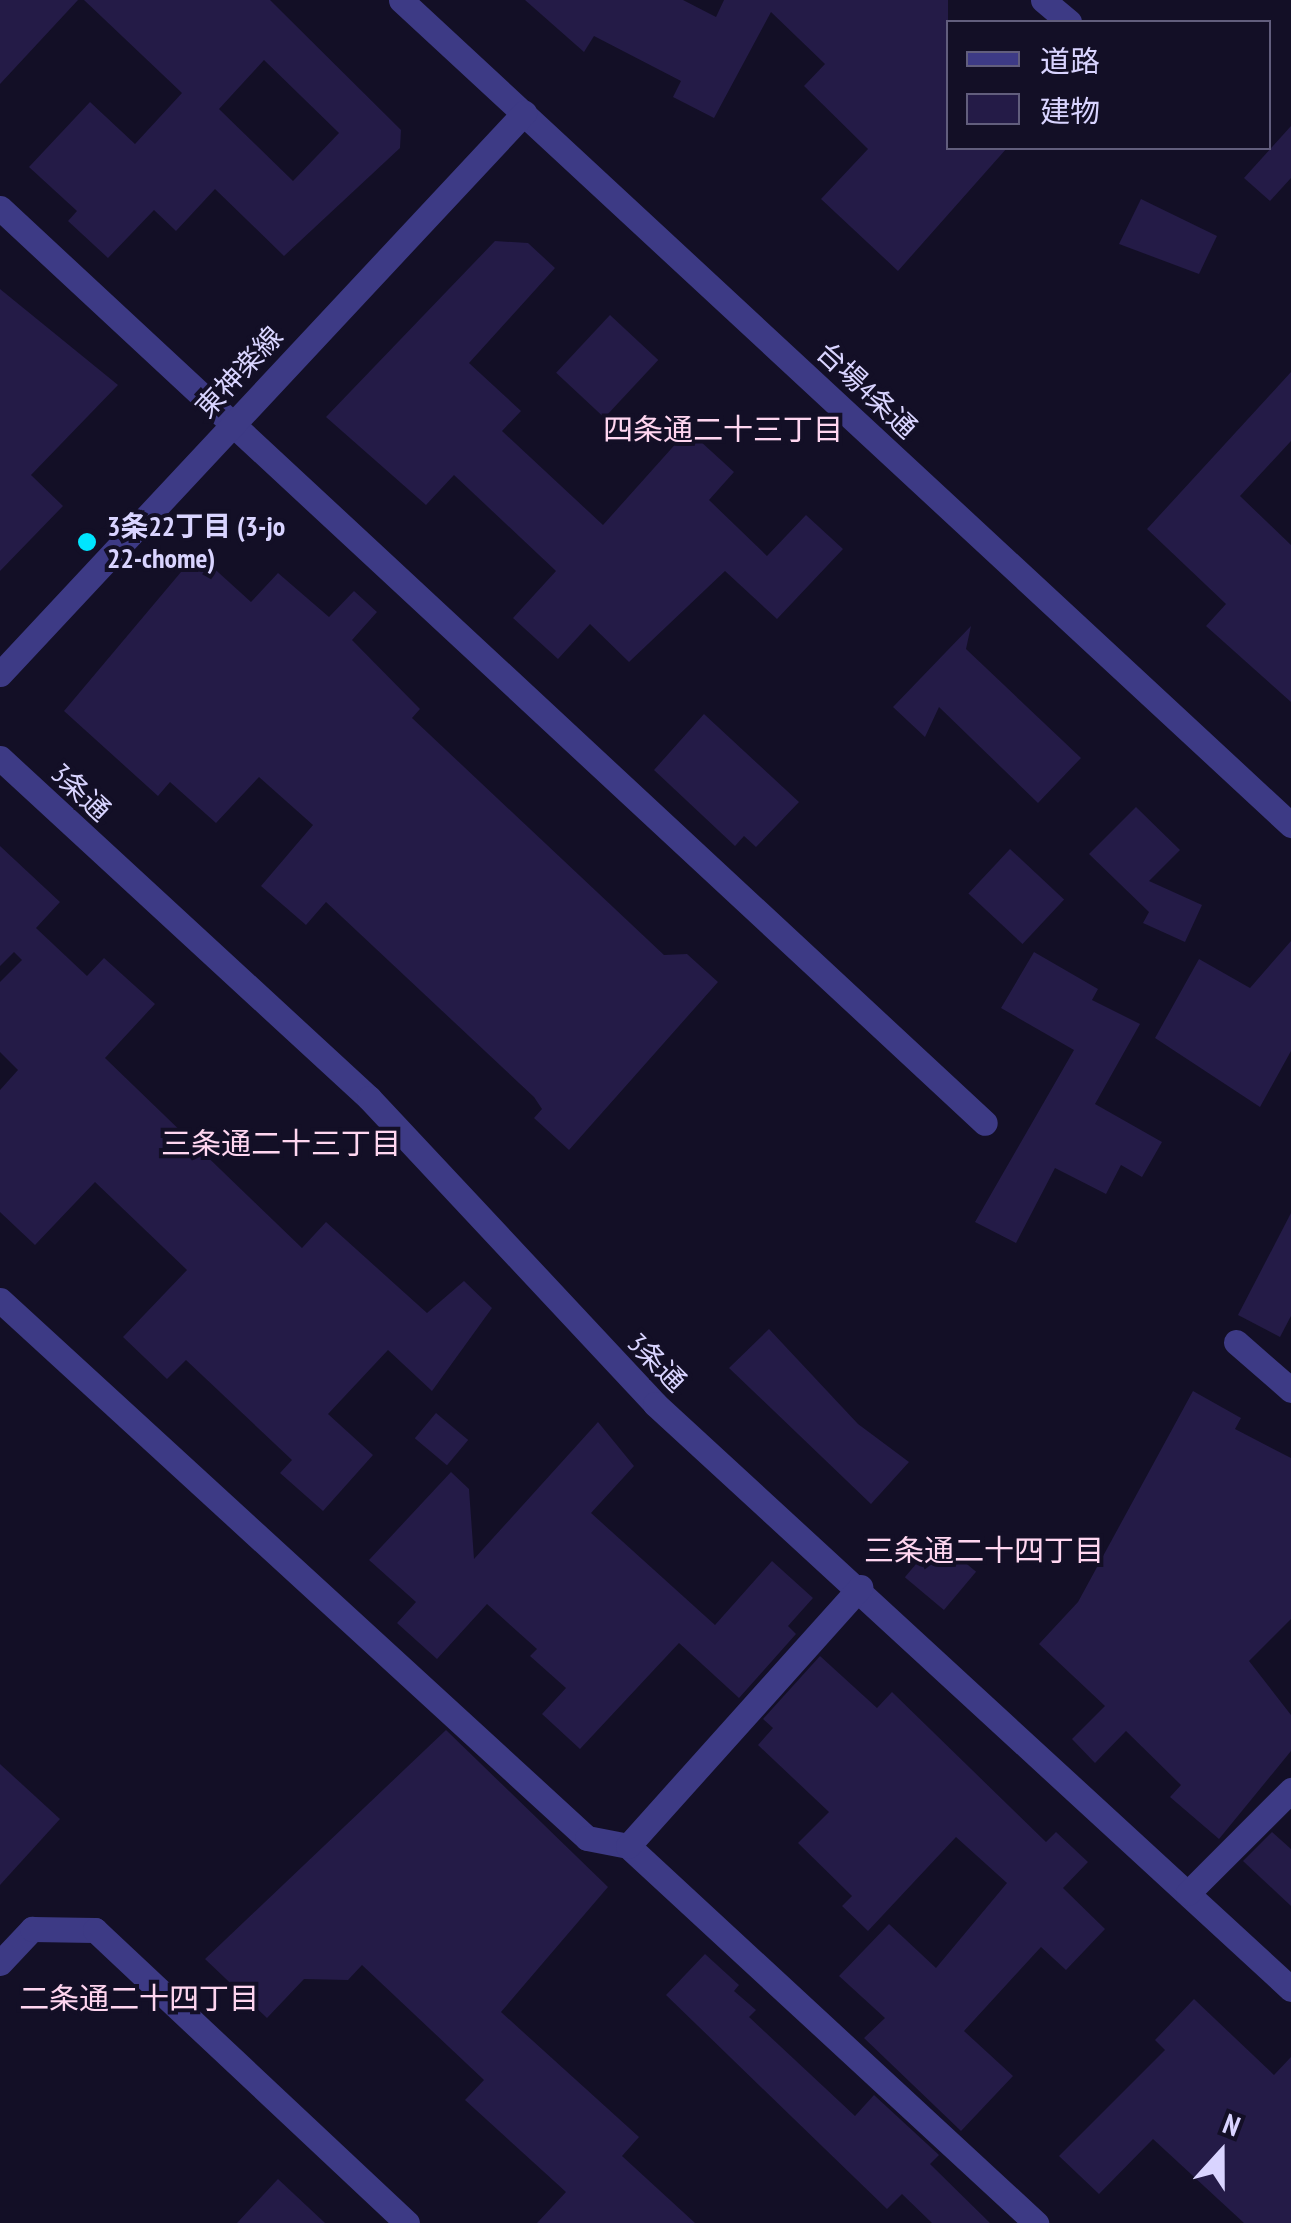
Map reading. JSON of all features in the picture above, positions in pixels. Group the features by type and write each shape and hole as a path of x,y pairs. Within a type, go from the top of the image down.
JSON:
{"street":[{"name":"台場4条通","path":"402,0 1291,825"},
{"path":"1043,0 1067,20"},
{"name":"東神楽線","path":"0,674 524,113"},
{"path":"0,208 985,1123"},
{"name":"3条通","path":"0,758 369,1098 655,1404 860,1586 1291,1989"},
{"path":"0,1300 587,1838 628,1846 1036,2223"},
{"path":"1236,1342 1291,1390"},
{"path":"628,1846 860,1586"},
{"path":"1188,1894 1291,1790"},
{"path":"0,1963 32,1929 94,1930 407,2223"}],"building":[{"path":"0,0 78,0 0,84"},
{"path":"84,0 270,0 401,130 400,148 284,256 215,189 176,231 154,210 108,258 68,221 77,211 29,167 90,102 135,144 182,93","holes":["264,60 339,133 293,181 219,109"]},
{"path":"525,0 683,0 716,17 724,0 948,0 946,150 1005,150 898,271 821,199 868,149 804,86 825,64 771,12 714,118 673,97 681,81 594,36 584,52"},
{"path":"1291,126 1291,178 1270,201 1244,178"},
{"path":"1141,199 1217,236 1199,274 1119,244"},
{"path":"495,241 528,243 555,268 469,363 521,411 502,431 603,525 688,430 734,472 709,500 767,556 806,515 843,549 777,619 725,571 629,662 590,624 558,659 513,618 556,571 454,475 426,505 326,417"},
{"path":"0,289 118,385 31,475 63,506 0,571"},
{"path":"610,315 658,360 604,418 556,373"},
{"path":"1291,372 1291,441 1240,496 1291,545 1291,702 1206,626 1226,604 1147,529"},
{"path":"197,553 251,602 278,573 329,617 354,591 377,612 352,640 420,709 412,718 664,955 687,954 718,982 569,1150 534,1118 542,1109 534,1097 326,902 306,925 261,886 313,825 259,777 216,823 170,782 158,796 64,711"},
{"path":"971,626 966,649 1081,758 1038,803 939,707 925,737 893,707"},
{"path":"704,714 799,802 756,847 744,836 735,846 654,770"},
{"path":"1136,807 1180,850 1149,881 1202,905 1185,942 1143,923 1149,912 1089,854"},
{"path":"0,846 60,902 36,928 87,976 104,958 155,1004 105,1058 302,1248 326,1222 427,1313 464,1281 492,1308 432,1391 388,1350 328,1414 373,1455 323,1511 280,1473 292,1460 186,1360 167,1379 123,1337 187,1270 95,1182 35,1245 0,1212 0,1090 18,1070 0,1052 0,982 22,960 14,952 0,966"},
{"path":"1010,849 1064,899 1023,944 968,894"},
{"path":"1291,941 1291,1051 1260,1107 1155,1038 1199,959 1250,988"},
{"path":"1034,952 1098,989 1092,1000 1140,1024 1095,1104 1162,1142 1142,1177 1121,1165 1106,1194 1055,1168 1016,1243 975,1222 1074,1050 1001,1008"},
{"path":"1291,1213 1291,1316 1280,1337 1238,1315"},
{"path":"769,1329 858,1424 909,1462 871,1504 729,1368"},
{"path":"1193,1391 1241,1418 1235,1429 1291,1458 1291,1619 1249,1661 1291,1715 1291,1751 1219,1839 1170,1797 1181,1785 1126,1731 1095,1763 1072,1739 1105,1706 1039,1644 1078,1602"},
{"path":"436,1413 468,1440 447,1465 415,1438"},
{"path":"598,1422 634,1466 591,1513 715,1625 772,1561 813,1598 788,1626 796,1634 739,1698 679,1643 580,1749 542,1714 566,1688 530,1656 537,1649 487,1604 437,1659 397,1623 416,1602 369,1560 451,1472 469,1489 474,1559"},
{"path":"937,1539 976,1572 944,1610 905,1577"},
{"path":"820,1656 877,1708 892,1692 1046,1842 1056,1832 1088,1862 1063,1888 1105,1929 1066,1970 1041,1947 964,2031 1013,2076 961,2131 864,2038 885,2018 839,1976 889,1924 936,1968 1007,1883 956,1837 868,1931 842,1906 852,1896 798,1843 829,1812 758,1745 773,1728 763,1719"},
{"path":"446,1730 608,1887 501,2012 639,2137 622,2156 695,2223 537,2223 566,2192 465,2100 484,2080 362,1965 348,1980 304,1979 267,2018 205,1959"},
{"path":"0,1764 60,1819 0,1885"},
{"path":"1272,1832 1291,1849 1291,1906 1243,1861"},
{"path":"705,1954 739,1985 734,1991 756,2010 749,2017 855,2116 874,2095 939,2155 930,2164 990,2223 932,2223 902,2194 887,2209 666,1995"},
{"path":"1194,1999 1274,2075 1291,2057 1291,2223 1244,2223 1153,2139 1099,2194 1059,2156 1165,2050 1155,2040"},
{"path":"278,2179 325,2223 237,2223"}],"place":[{"name":"3条22丁目 (3-jo 22-chome)","path":"87,542"}],"district":[{"name":"四条通二十三丁目","path":"723,429"},
{"name":"三条通二十三丁目","path":"281,1143"},
{"name":"三条通二十四丁目","path":"984,1550"},
{"name":"二条通二十四丁目","path":"139,1998"}]}
